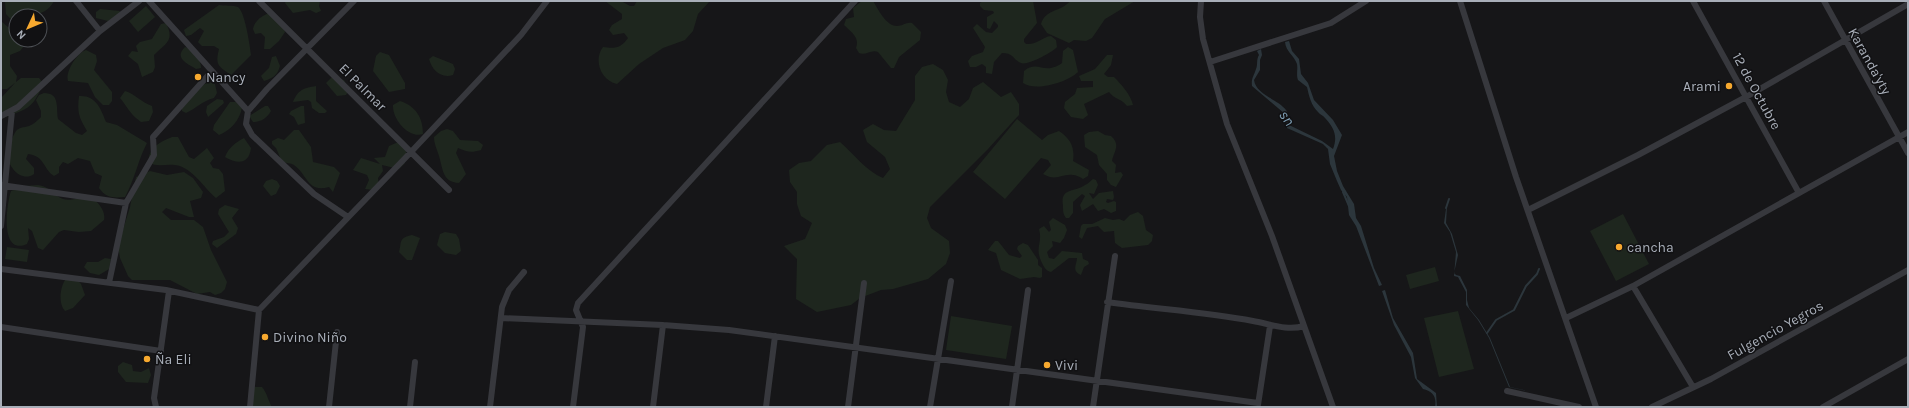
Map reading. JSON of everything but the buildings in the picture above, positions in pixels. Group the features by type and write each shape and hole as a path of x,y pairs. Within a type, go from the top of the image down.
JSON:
{"street":[{"path":"76,1 100,31"},
{"path":"1,116 12,111 26,101 100,31 139,1"},
{"path":"150,1 248,111"},
{"name":"El Palmar","path":"259,1 449,190"},
{"path":"348,217 314,194 252,135 246,124 248,111 354,1"},
{"path":"250,407 259,309 411,152 521,35 547,1"},
{"path":"573,407 583,328 576,310 580,300 855,1"},
{"path":"1201,1 1200,17 1203,39 1227,124 1272,236 1333,407"},
{"path":"1210,62 1331,23 1366,1"},
{"path":"1460,1 1528,210 1596,407"},
{"name":"12 de Octubre","path":"1693,1 1800,193"},
{"name":"Karanda'yty","path":"1824,1 1908,153"},
{"path":"1528,210 1638,155 1746,97 1908,4"},
{"path":"109,282 126,203 154,155 153,137 155,132 212,71"},
{"path":"1,226 3,186 12,111"},
{"path":"1566,318 1633,286 1908,132"},
{"path":"3,186 126,203"},
{"path":"1092,407 1107,302 1116,256"},
{"path":"1,269 169,290 259,309"},
{"name":"Fulgencio Yegros","path":"1652,407 1693,387 1908,270"},
{"path":"490,407 505,296 524,272"},
{"path":"930,407 951,281"},
{"path":"848,407 864,283"},
{"path":"1633,286 1693,387"},
{"path":"156,407 154,398 169,290"},
{"path":"1012,407 1028,290"},
{"path":"1107,302 1254,321 1270,326 1292,329 1304,326"},
{"path":"501,318 662,324 729,330 1258,405 1270,326"},
{"path":"653,407 662,324"},
{"path":"1,327 160,351"},
{"path":"329,407 337,332"},
{"path":"766,407 775,336"},
{"path":"1823,407 1908,359"},
{"path":"410,407 415,362"},
{"path":"1507,391 1579,407"}],"shaded area":[{"path":"54,1 48,9 8,8 8,16 6,14 5,2"},
{"path":"286,1 320,1 319,6 321,11 316,13 310,10 293,13 285,3"},
{"path":"605,1 621,1 630,6 634,6 637,1 710,1 698,14 693,31 685,40 663,48 639,64 617,84 607,79 600,69 600,52 603,47 611,48 620,46 628,38 624,33 613,35 609,30 612,25 622,19 622,14"},
{"path":"862,1 873,1 889,23 899,26 912,23 921,32 920,40 899,57 894,68 891,68 878,52 873,51 864,54 859,53 856,48 856,38 844,25 846,19 854,17 853,8"},
{"path":"983,1 1033,1 1037,23 1024,39 1024,42 1026,44 1030,44 1051,36 1056,40 1057,47 1040,58 1024,63 1021,63 1009,54 1002,53 994,62 992,74 986,73 986,67 982,64 976,67 970,67 968,61 972,56 983,52 985,47 973,28 977,24 986,32 992,33 998,27 994,21 990,29 987,28 987,17 994,13 993,11 984,10 980,6 980,3"},
{"path":"1070,1 1135,1 1105,19 1092,38 1086,41 1074,40 1069,43 1047,33 1041,24 1046,16 1066,5"},
{"path":"219,5 234,6 241,10 248,37 251,55 231,75 219,65 217,59 219,49 214,46 202,46 198,42 204,31 200,28 191,35 186,36 184,30"},
{"path":"146,6 155,17 138,32 129,21"},
{"path":"100,9 120,11 118,17 108,21 96,18 96,12"},
{"path":"273,11 281,21 285,32 279,41 270,49 264,49 265,37 261,33 255,34 253,29 258,20"},
{"path":"1,21 8,27 8,48 22,48 20,51 10,55 10,66 17,76 16,82 21,78 39,78 43,83 36,99 32,104 22,111 1,119 1,98 15,83 7,89 1,89"},
{"path":"166,23 170,34 168,41 154,55 155,67 153,72 142,77 138,64 128,56 132,51 138,52 136,46 140,42 152,39 161,24"},
{"path":"185,47 196,55 200,61 201,68 196,69 183,60 181,54"},
{"path":"1068,47 1073,50 1078,72 1073,76 1052,85 1029,86 1023,83 1024,71 1029,68 1050,68 1056,67 1062,63 1063,51"},
{"path":"86,50 96,55 97,61 94,70 112,92 112,101 109,105 103,105 95,97 88,83 68,81 68,73 72,63"},
{"path":"380,52 389,55 405,83 405,89 389,92 373,71 376,56"},
{"path":"1107,55 1113,55 1111,65 1104,74 1108,77 1114,77 1123,86 1133,105 1127,106 1109,92 1084,104 1088,115 1083,119 1071,117 1064,108 1065,102 1075,94 1077,88 1093,87 1093,81 1081,81 1079,76 1095,69"},
{"path":"276,56 280,66 278,72 270,79 264,81 261,76 269,68 272,57"},
{"path":"433,56 453,64 455,69 453,75 445,76 438,73 430,63 429,59"},
{"path":"933,64 943,70 948,80 946,92 949,102 960,107 969,99 973,88 983,82 1001,97 1011,92 1019,104 1019,115 988,149 930,207 927,218 931,228 949,241 950,253 946,264 928,279 893,289 881,290 860,298 851,305 817,312 796,299 797,259 784,246 805,239 812,223 801,216 797,204 797,192 790,182 789,170 799,163 811,161 827,145 840,142 866,167 883,178 890,169 885,157 867,142 863,130 873,124 884,130 896,131 915,100 915,76 922,67"},
{"path":"332,77 344,80 349,90 346,95 337,96 326,83"},
{"path":"209,82 215,84 217,93 214,98 186,113 182,111 182,108 188,102 190,91"},
{"path":"316,86 316,101 327,111 325,113 319,113 312,108 311,102 308,100 293,102 299,92"},
{"path":"125,91 152,106 153,112 149,121 141,122 131,113 120,98"},
{"path":"44,93 53,95 57,106 58,119 76,133 82,135 87,131 80,118 78,107 79,96 85,96 94,100 100,108 106,122 117,125 147,143 125,197 110,197 104,194 99,188 102,176 95,173 90,161 78,158 68,164 63,162 59,167 59,173 54,176 38,157 28,154 26,159 34,168 34,174 25,176 16,172 8,159 12,138 18,129 36,122 41,117 41,111 36,100 39,95"},
{"path":"217,99 223,100 224,103 208,117 206,112 207,106"},
{"path":"400,101 406,103 418,113 422,123 423,134 412,134 398,122 393,110 393,105"},
{"path":"230,102 236,102 242,108 241,113 234,124 219,135 213,130 214,125"},
{"path":"265,106 268,106 271,111 266,118 253,122 249,116"},
{"path":"304,106 305,123 298,125 294,117 289,114 291,111"},
{"path":"1017,119 1042,140 1048,135 1059,131 1067,137 1073,148 1073,161 1089,170 1088,176 1083,179 1074,175 1056,177 1048,176 1043,174 1051,165 1048,160 1041,158 1005,199 973,172"},
{"path":"447,129 453,131 460,140 478,141 483,145 481,150 474,152 458,148 456,153 466,174 459,183 449,180 444,174 434,142 434,137 441,131"},
{"path":"294,130 299,130 311,147 313,162 334,167 340,173 333,192 329,187 316,188 308,182 299,169 294,165 282,162 276,148 272,144 272,141 278,138 284,140"},
{"path":"1098,131 1105,135 1111,136 1116,142 1116,148 1112,161 1116,165 1115,173 1121,172 1123,175 1116,187 1111,185 1107,180 1107,174 1099,165 1097,155 1085,147 1084,135 1089,132"},
{"path":"172,137 178,137 189,157 194,159 207,148 214,158 210,163 213,168 219,169 223,174 225,191 216,198 187,170 175,165 155,165 149,163 150,153 155,146"},
{"path":"244,138 251,148 248,158 242,162 238,162 225,157 233,146"},
{"path":"403,140 407,144 405,163 399,169 382,165 383,171 378,178 379,187 374,190 365,189 369,180 367,175 353,170 361,158 380,164 374,158 385,157 389,146"},
{"path":"150,171 167,175 184,172 193,178 203,192 201,198 190,201 194,217 189,217 166,208 162,212 171,220 194,220 203,227 211,250 227,282 225,289 221,293 215,295 210,292 197,294 170,280 132,280 128,276 120,258 118,246 130,207 136,177"},
{"path":"272,179 277,181 280,186 276,194 271,196 263,186 266,181"},
{"path":"1093,179 1096,180 1098,185 1094,194 1089,193 1093,199 1099,193 1113,191 1113,200 1107,199 1106,202 1116,202 1116,211 1111,213 1104,209 1098,211 1093,204 1082,211 1080,205 1085,196 1082,194 1073,202 1073,213 1069,218 1066,218 1063,211 1063,200 1066,193 1086,185"},
{"path":"38,185 66,200 92,196 103,210 104,220 91,231 79,232 64,230 59,232 43,250 38,248 32,231 28,228 29,239 27,244 18,246 12,243 7,228 8,207 11,191 25,186"},
{"path":"225,205 239,209 232,218 238,228 236,234 217,248 212,244 213,241 224,237 229,232 218,214 219,209"},
{"path":"1138,212 1143,216 1146,230 1153,235 1152,241 1148,245 1122,248 1115,243 1114,231 1104,232 1098,226 1087,228 1082,239 1079,237 1081,226 1083,224 1092,224 1105,218 1124,221 1130,215"},
{"name":"cancha","path":"1623,214 1649,264 1616,281 1590,231"},
{"path":"1053,218 1065,225 1067,230 1060,243 1052,241 1053,246 1047,252 1049,258 1054,259 1062,251 1082,253 1083,259 1088,261 1089,264 1084,267 1081,275 1076,272 1075,269 1077,258 1069,258 1051,272 1046,270 1042,263 1039,253 1039,229 1044,226 1049,232 1051,230 1049,222"},
{"path":"445,232 456,234 459,239 461,251 456,255 445,253 437,245 440,234"},
{"path":"412,235 420,238 412,260 407,260 399,252 401,241"},
{"path":"995,241 998,241 1009,255 1020,258 1022,256 1017,249 1018,246 1023,243 1028,245 1038,260 1038,265 1042,268 1042,277 1020,279 1001,270 996,253 988,250"},
{"path":"7,247 29,250 27,262 5,259"},
{"path":"105,258 111,259 109,269 99,275 90,273 84,267 87,262 98,262"},
{"path":"1435,267 1439,281 1410,289 1406,275"},
{"path":"75,277 81,284 85,295 73,308 65,311 61,304 62,286 66,279"},
{"path":"1458,311 1474,369 1439,377 1424,318"},
{"path":"951,316 1012,326 1006,359 946,350"},
{"path":"123,362 132,365 133,371 141,372 149,368 151,375 148,383 126,382 118,372 118,366"},
{"path":"255,387 262,387 272,407 248,407 250,390"}],"water":[{"name":"sn","path":"1289,41 1292,51 1299,59 1301,74 1308,83 1314,100 1333,120 1342,135 1334,156 1337,171 1343,186 1354,204 1356,218 1361,226 1374,268 1382,285 1379,286 1356,226 1349,215 1347,197 1341,190 1330,164 1328,149 1323,144 1287,128 1285,114 1252,86 1252,79 1257,67 1259,55 1257,51 1261,49 1262,55 1260,60 1260,70 1254,80 1256,85 1263,93 1286,110 1289,125 1322,141 1333,149 1335,136 1333,129 1314,106 1307,87 1298,80 1297,64 1288,51 1285,42"},
{"path":"1447,206 1446,223 1452,234 1458,255 1454,271 1456,252 1450,232 1444,223"},
{"path":"1454,273 1460,276 1467,290 1469,308 1479,320 1490,338 1510,387 1590,405 1509,387 1489,338 1478,320 1466,305 1466,292 1458,277 1454,276"},
{"path":"1385,290 1393,318 1413,353 1417,379 1436,393 1437,407 1435,407 1433,395 1429,391 1423,389 1415,378 1411,357 1394,325 1382,291"}],"waterway":[{"path":"1343,192 1349,206"},
{"path":"1446,208 1449,199"},
{"path":"1487,333 1496,320 1514,310 1526,286 1537,274 1539,269"}],"place":[{"name":"Nancy","path":"198,77"},
{"name":"Arami","path":"1729,86"},
{"name":"cancha","path":"1619,247"},
{"name":"Divino Niño","path":"265,337"},
{"name":"Ña Eli","path":"147,359"},
{"name":"Vivi","path":"1047,365"}]}
